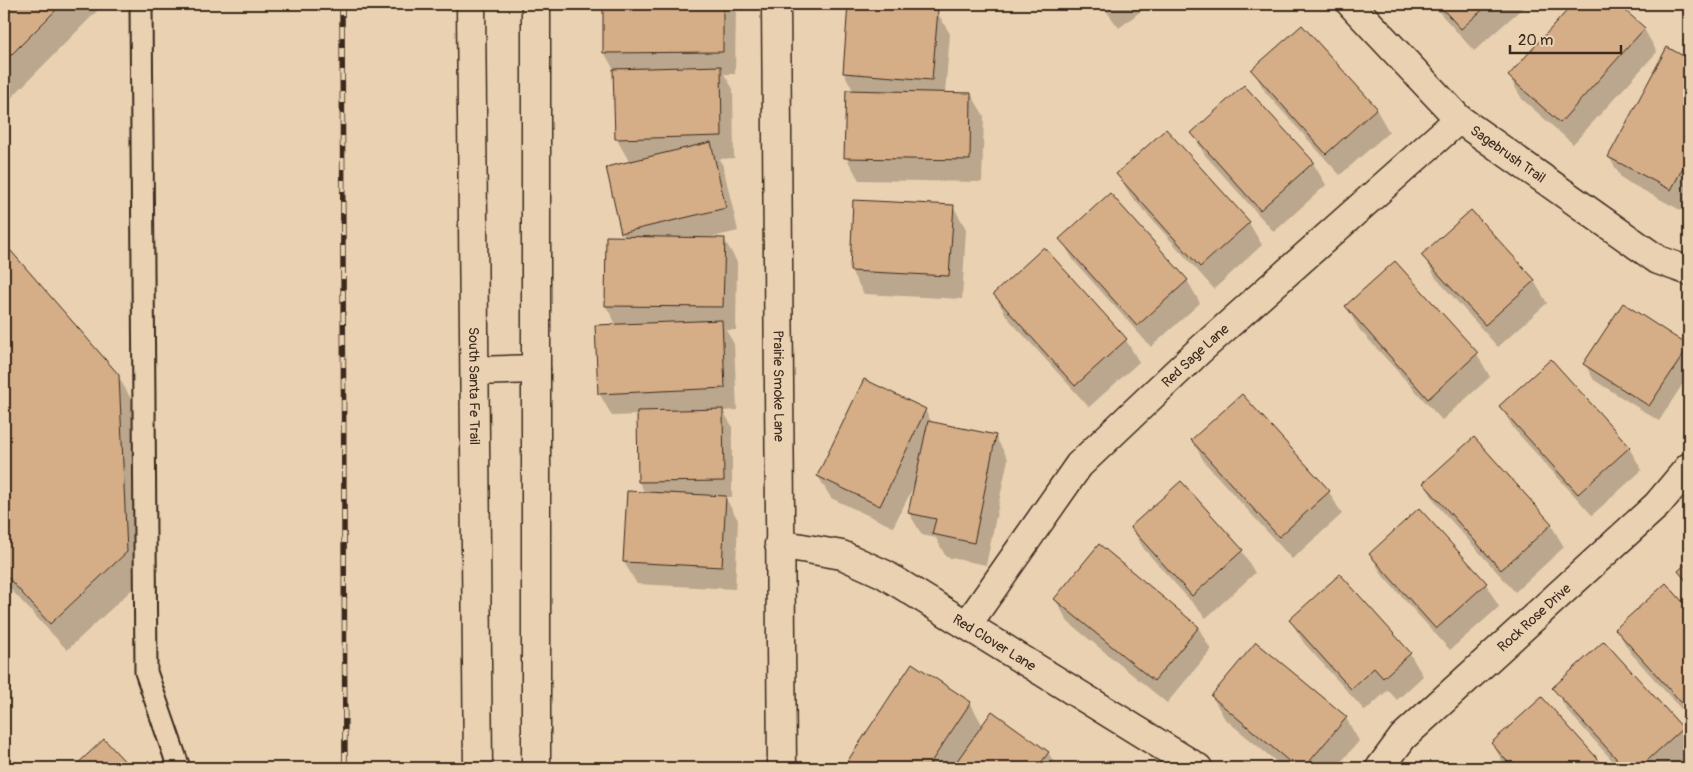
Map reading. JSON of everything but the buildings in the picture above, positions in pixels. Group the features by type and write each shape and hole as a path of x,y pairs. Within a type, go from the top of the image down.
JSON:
{"street":[{"name":"South Santa Fe Trail","path":"470,4 478,768"},
{"path":"536,4 536,768"},
{"name":"Prairie Smoke Lane","path":"776,4 782,768"},
{"name":"Sagebrush Trail","path":"1351,4 1460,119 1658,260 1689,271"},
{"name":"Red Sage Lane","path":"967,625 1079,464 1199,351 1460,119"},
{"path":"475,371 536,369"},
{"name":"Rock Rose Drive","path":"1380,768 1403,737 1657,505 1689,467"},
{"name":"Red Clover Lane","path":"779,544 842,555 884,574 1198,768"}],"lane":[{"path":"141,4 146,672 179,768"}],"railway":[{"path":"342,4 345,768"}]}
